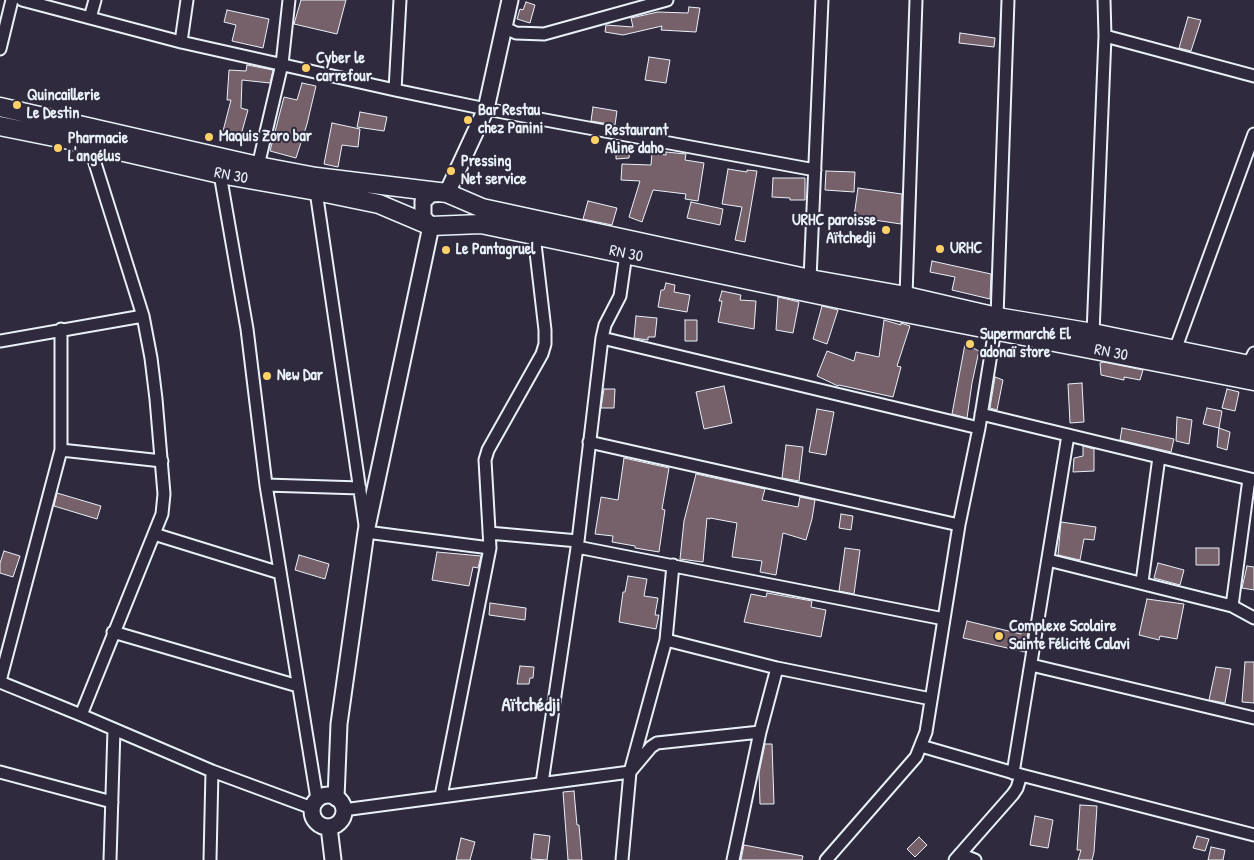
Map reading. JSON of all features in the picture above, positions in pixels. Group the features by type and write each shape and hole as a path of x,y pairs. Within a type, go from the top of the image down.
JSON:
{"main road":[{"name":"RN 30","path":"0,107 258,166 316,177 447,193 482,208 810,279 906,296 996,324 1093,333 1175,350 1252,361"},
{"name":"RN 30","path":"0,126 220,174 379,204 432,226 481,224 626,254 996,324 1254,382"}],"street":[{"path":"0,50 12,0"},
{"path":"22,0 181,42 395,90 486,109 815,170"},
{"path":"90,18 95,0"},
{"path":"181,42 187,0"},
{"path":"258,166 282,64 289,0"},
{"path":"395,90 400,0"},
{"path":"220,174 247,329 266,485 315,804 312,813 316,822 329,827 338,823 343,814 340,804 339,724 366,532 432,226 424,217 423,201 431,194 447,193 486,109 510,0"},
{"path":"505,28 516,33 544,34 667,0"},
{"path":"810,279 822,0"},
{"path":"906,296 916,0"},
{"path":"826,860 898,780 916,757 926,732 959,526 979,428 996,324 1008,0"},
{"path":"1093,333 1105,36 1104,0"},
{"path":"1105,36 1254,76"},
{"path":"1175,350 1254,134"},
{"path":"81,715 162,514 164,494 151,358 143,316 89,144"},
{"path":"316,191 366,532"},
{"path":"441,796 490,548 485,460 488,450 542,354 545,344 534,235"},
{"path":"542,783 577,544 602,338 605,325 620,296 626,254"},
{"path":"0,340 143,316"},
{"path":"61,329 61,450 0,682 212,771 315,804"},
{"path":"602,338 979,428"},
{"path":"981,414 1252,479 1232,606"},
{"path":"957,857 1017,788 1017,774 1031,665 1068,435"},
{"path":"590,442 959,526"},
{"path":"61,450 162,460"},
{"path":"1142,582 1159,457"},
{"path":"266,485 360,488"},
{"path":"366,532 490,548"},
{"path":"489,533 577,544 944,619"},
{"path":"154,534 280,573"},
{"path":"1048,560 1232,606 1254,618"},
{"path":"622,860 630,772 666,640 673,565"},
{"path":"113,632 298,686"},
{"path":"666,640 777,668 931,699"},
{"path":"1031,665 1254,718"},
{"path":"733,860 760,732 777,668"},
{"path":"110,860 114,729"},
{"path":"315,804 326,796 340,804 441,796 630,772 650,747 657,743 760,732"},
{"path":"921,746 1017,774 1254,835"},
{"path":"210,860 212,771"},
{"path":"0,772 112,802"},
{"path":"329,827 333,860"},
{"path":"957,857 975,860"}],"building":[{"path":"301,0 346,0 337,34 294,24"},
{"path":"526,2 535,5 530,23 517,19 520,9 523,10"},
{"path":"689,7 700,8 696,32 661,30 662,26 623,35 605,32 606,25 633,27 631,18 658,12 688,13"},
{"path":"227,10 269,19 263,48 232,41 236,25 224,22"},
{"path":"1188,17 1201,20 1191,51 1179,48"},
{"path":"960,33 995,38 994,47 959,43"},
{"path":"649,57 670,60 666,83 645,80"},
{"path":"247,65 273,70 270,83 242,80 241,108 248,110 241,135 223,131 231,100 227,100 229,70 246,71"},
{"path":"302,83 316,86 296,158 270,151 284,97 297,100"},
{"path":"593,107 617,111 615,125 591,121"},
{"path":"360,112 387,117 384,131 357,127"},
{"path":"332,123 360,129 358,147 342,145 338,167 324,164"},
{"path":"630,148 629,158 616,159 616,149"},
{"path":"666,152 686,154 685,160 704,163 698,201 685,199 686,194 653,190 642,222 629,217 640,181 621,180 622,164 651,165 652,153 666,155"},
{"path":"728,169 747,172 747,170 757,171 745,242 735,240 742,207 722,204"},
{"path":"826,171 855,172 854,192 825,190"},
{"path":"773,178 805,178 805,200 772,197"},
{"path":"858,188 902,194 901,224 854,217"},
{"path":"588,201 617,208 612,225 583,219"},
{"path":"691,202 723,209 720,225 687,218"},
{"path":"932,261 991,274 990,299 952,290 955,277 930,272"},
{"path":"666,283 675,285 674,292 690,295 687,312 658,307 661,290 664,290"},
{"path":"722,291 741,295 740,300 756,301 754,329 718,322 722,301 719,301"},
{"path":"778,297 799,302 793,333 776,330"},
{"path":"822,306 838,310 827,344 813,339"},
{"path":"636,316 657,318 655,337 648,337 648,340 634,338"},
{"path":"685,320 697,320 697,341 685,341"},
{"path":"884,320 910,326 897,366 901,367 893,397 838,386 817,376 827,351 854,361 856,352 879,357"},
{"path":"965,344 979,351 967,418 952,414"},
{"path":"1100,363 1143,370 1140,380 1124,377 1124,380 1101,375"},
{"path":"995,377 1003,380 997,410 990,408"},
{"path":"1082,383 1084,422 1070,423 1068,384"},
{"path":"724,386 732,423 704,429 696,392"},
{"path":"604,389 615,389 614,408 601,408"},
{"path":"1227,389 1239,392 1235,411 1222,408"},
{"path":"1207,408 1222,411 1219,428 1203,424"},
{"path":"817,409 834,412 826,455 809,452"},
{"path":"1177,417 1192,420 1189,444 1176,441"},
{"path":"1122,428 1174,439 1171,452 1120,440"},
{"path":"1219,428 1230,432 1227,450 1217,447"},
{"path":"786,445 803,447 799,481 782,478"},
{"path":"1083,446 1094,449 1094,471 1073,472 1074,458 1083,456"},
{"path":"624,458 669,468 662,509 665,510 659,552 612,542 613,536 595,534 601,497 618,500"},
{"path":"696,474 765,489 762,500 798,507 800,497 815,500 806,540 783,533 776,575 760,572 762,561 732,557 737,523 710,518 707,518 703,562 680,559 684,521"},
{"path":"57,493 101,506 97,519 54,506"},
{"path":"841,514 853,516 851,530 839,528"},
{"path":"1061,522 1096,527 1094,540 1084,539 1080,560 1058,555"},
{"path":"845,548 860,550 854,594 839,591"},
{"path":"1196,548 1219,548 1219,565 1196,565"},
{"path":"4,551 20,556 13,577 0,573 0,563"},
{"path":"437,552 481,556 478,568 473,567 469,586 432,580"},
{"path":"299,555 329,564 325,579 295,570"},
{"path":"1158,563 1184,570 1180,585 1154,578"},
{"path":"1247,566 1254,567 1254,590 1242,588"},
{"path":"628,576 647,579 644,596 658,598 655,615 659,615 656,629 619,622 623,592 625,592"},
{"path":"767,593 812,601 811,607 826,610 821,637 744,622 751,594 766,597"},
{"path":"1147,599 1184,604 1177,639 1160,636 1159,640 1139,635"},
{"path":"490,603 526,608 525,620 489,615"},
{"name":"Complexe Scolaire Sainte Félicité Calavi","path":"967,621 1021,634 1023,624 1029,626 1025,652 963,638"},
{"path":"1245,662 1254,662 1254,703 1242,702"},
{"path":"520,666 534,667 533,678 530,678 529,684 517,684"},
{"path":"1216,667 1231,669 1225,703 1209,700"},
{"path":"765,744 772,744 774,804 760,804 759,773"},
{"path":"574,791 582,860 568,860 563,792"},
{"path":"1080,805 1097,806 1092,860 1078,860 1081,850 1077,850"},
{"path":"1035,816 1053,820 1048,848 1030,845"},
{"path":"534,834 550,836 547,860 531,859"},
{"path":"1197,836 1209,839 1205,851 1193,848"},
{"path":"919,837 927,845 915,857 907,849"},
{"path":"461,838 475,842 470,860 456,860"},
{"path":"744,845 803,856 802,860 741,860"},
{"path":"1211,847 1225,850 1223,860 1208,860"}],"place":[{"name":"Cyber le carrefour","path":"306,68"},
{"name":"Quincaillerie Le Destin","path":"17,105"},
{"name":"Bar Restau chez Panini","path":"468,120"},
{"name":"Maquis Zoro bar","path":"209,137"},
{"name":"Restaurant Aline daho","path":"595,140"},
{"name":"Pharmacie L'angélus","path":"58,148"},
{"name":"Pressing Net service","path":"451,171"},
{"name":"URHC paroisse Aïtchedji","path":"886,230"},
{"name":"URHC","path":"940,249"},
{"name":"Le Pantagruel","path":"446,250"},
{"name":"Supermarché El adonaï store","path":"970,344"},
{"name":"New Dar","path":"267,376"},
{"name":"Complexe Scolaire Sainte Félicité Calavi","path":"999,636"}],"district":[{"name":"Aïtchédji","path":"531,706"}]}
